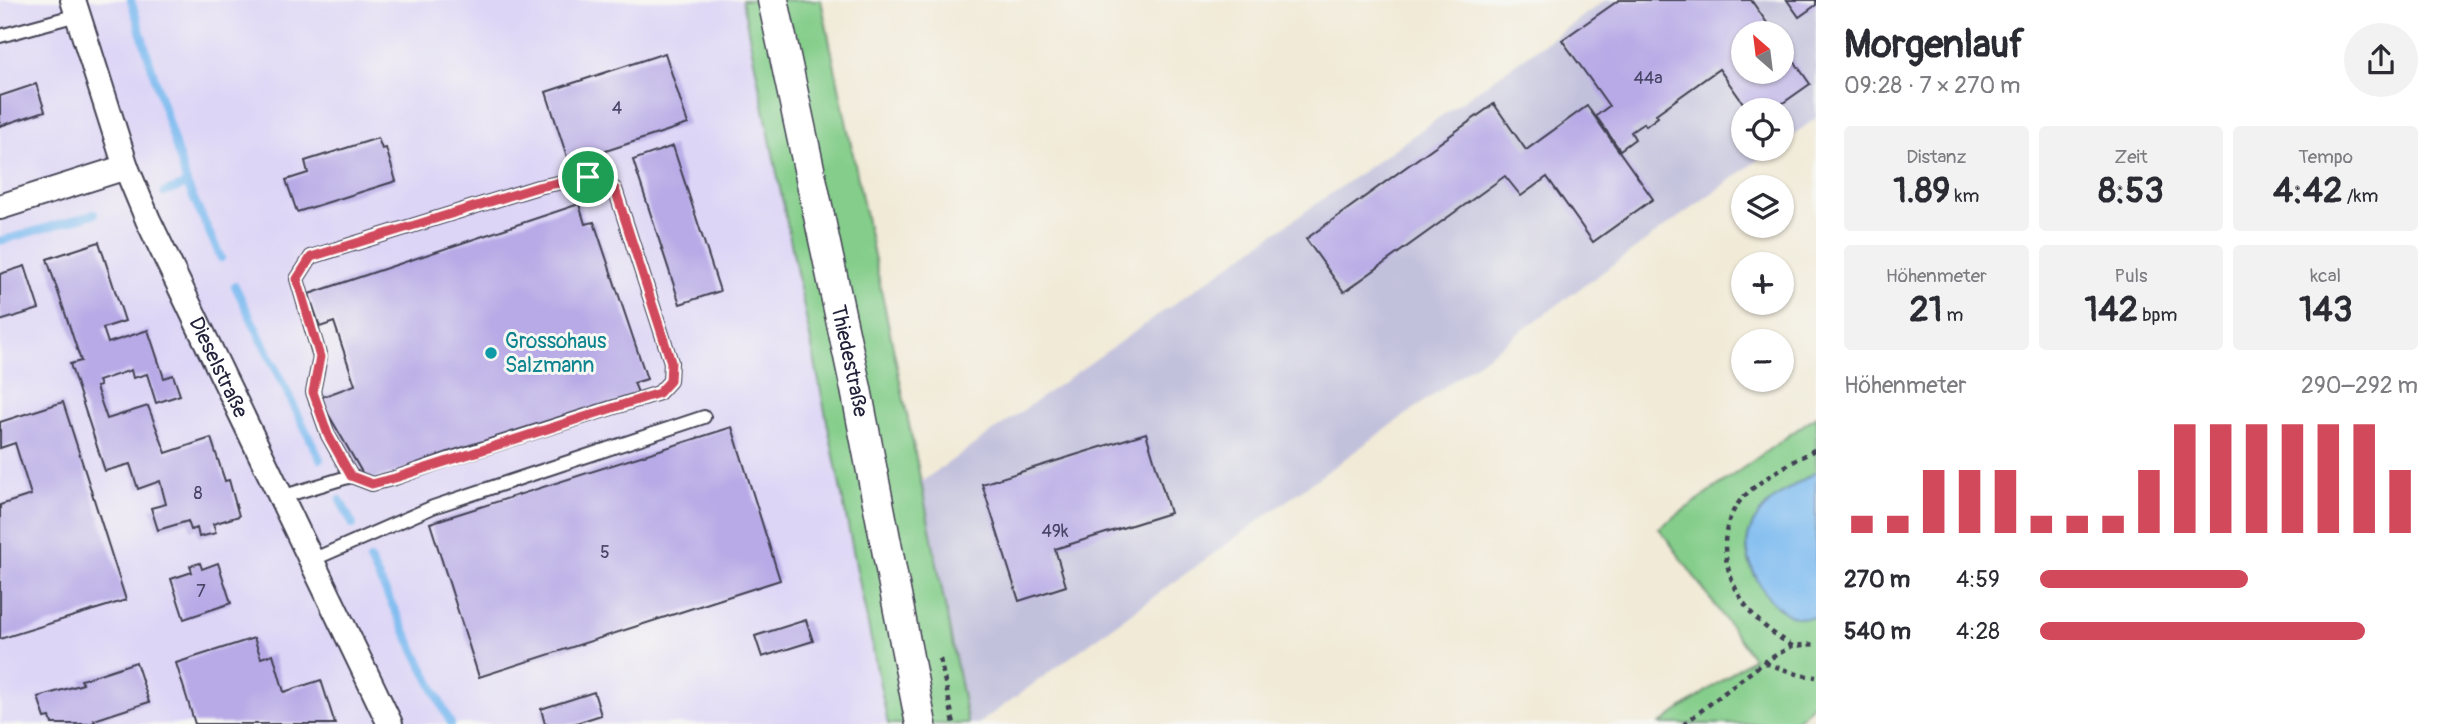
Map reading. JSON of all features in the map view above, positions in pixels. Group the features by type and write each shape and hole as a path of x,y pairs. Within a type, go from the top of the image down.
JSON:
{"street":[{"name":"Thiedestraße","path":"773,0 856,389 921,724"},
{"name":"Dieselstraße","path":"75,8 126,167 148,220 390,724"},
{"path":"0,207 126,167"}],"lane":[{"path":"0,36 75,8"},
{"path":"281,497 351,476 372,484 395,478 659,393 670,381 671,362 615,189 588,177 538,187 311,257 297,279 320,357 313,392 328,435 351,476"},
{"path":"312,560 433,507 704,417"}],"path":[{"path":"1793,646 1758,620 1737,592 1729,573 1726,534 1739,502 1754,487 1816,449"},
{"path":"1684,724 1764,662 1793,646 1816,644"},
{"path":"1764,662 1800,675 1816,677"}],"shaded area":[{"path":"0,0 742,0 888,724 0,724"},
{"path":"1606,0 1816,0 1816,118 1794,134 1794,98 1731,98 1731,161 1756,161 1737,175 1731,175 1731,179 978,724 968,724 921,482"}],"green space":[{"path":"742,0 821,0 968,724 888,724"},
{"path":"1816,416 1816,472 1785,491 1758,516 1748,538 1747,551 1757,580 1777,604 1803,617 1816,617 1816,700 1791,724 1660,724 1753,658 1659,528"}],"water":[{"path":"1816,472 1816,617 1800,618 1781,610 1765,593 1749,559 1748,538 1758,516 1766,507 1785,491"}],"building":[{"path":"1619,0 1751,0 1766,21 1731,21 1731,84 1794,84 1794,61 1810,84 1790,98 1740,98 1719,69 1656,114 1658,117 1646,126 1644,123 1631,132 1635,139 1620,150 1596,116 1609,106 1562,40"},
{"path":"1787,0 1816,0 1816,5 1799,17"},
{"path":"665,53 688,124 569,163 546,92"},
{"path":"36,84 45,111 0,126 0,96"},
{"path":"1494,104 1526,150 1587,106 1653,199 1593,242 1547,177 1521,196 1505,176 1344,292 1306,239"},
{"path":"378,138 382,149 386,148 396,181 297,212 286,180 308,173 305,161"},
{"path":"673,146 720,291 680,304 633,160"},
{"name":"Grossohaus Salzmann","path":"579,204 585,224 594,222 647,379 634,383 639,395 367,481 319,398 355,385 334,322 320,327 309,294"},
{"path":"99,242 125,321 103,328 108,343 148,330 164,378 173,375 180,395 156,403 147,374 133,378 131,370 98,381 100,386 96,387 107,419 148,406 166,453 211,438 225,481 229,480 239,516 213,524 216,533 199,537 197,528 191,530 188,521 158,530 151,508 166,504 160,481 138,489 130,464 105,471 70,364 81,361 47,259"},
{"path":"25,266 39,309 0,321 0,274"},
{"path":"63,402 126,600 0,639 0,505 31,495 15,443 0,448 0,422"},
{"path":"732,427 780,580 479,677 430,523"},
{"path":"1146,433 1170,513 1055,549 1066,586 1019,601 982,484"},
{"path":"200,563 202,569 218,563 231,603 184,619 171,579 192,572 190,566"},
{"path":"806,620 813,641 762,657 755,636"},
{"path":"254,638 261,658 273,654 284,692 321,680 335,724 195,724 176,663"},
{"path":"136,662 149,702 94,720 95,722 90,724 52,724 50,717 45,718 38,697 83,684 81,680"},
{"path":"594,692 601,715 573,724 545,724 541,709"}],"waterway":[{"path":"131,0 187,184 221,258"},
{"path":"164,193 187,184"},
{"path":"0,241 94,214"},
{"path":"235,286 320,459"},
{"path":"340,500 353,525"},
{"path":"370,560 451,724"}],"place":[{"name":"Grossohaus Salzmann","path":"491,353"}],"route":[{"path":"588,177 615,189 671,362 670,381 659,393 395,478 372,484 351,476 328,435 313,392 320,357 297,279 311,257 538,187 588,177"}]}
